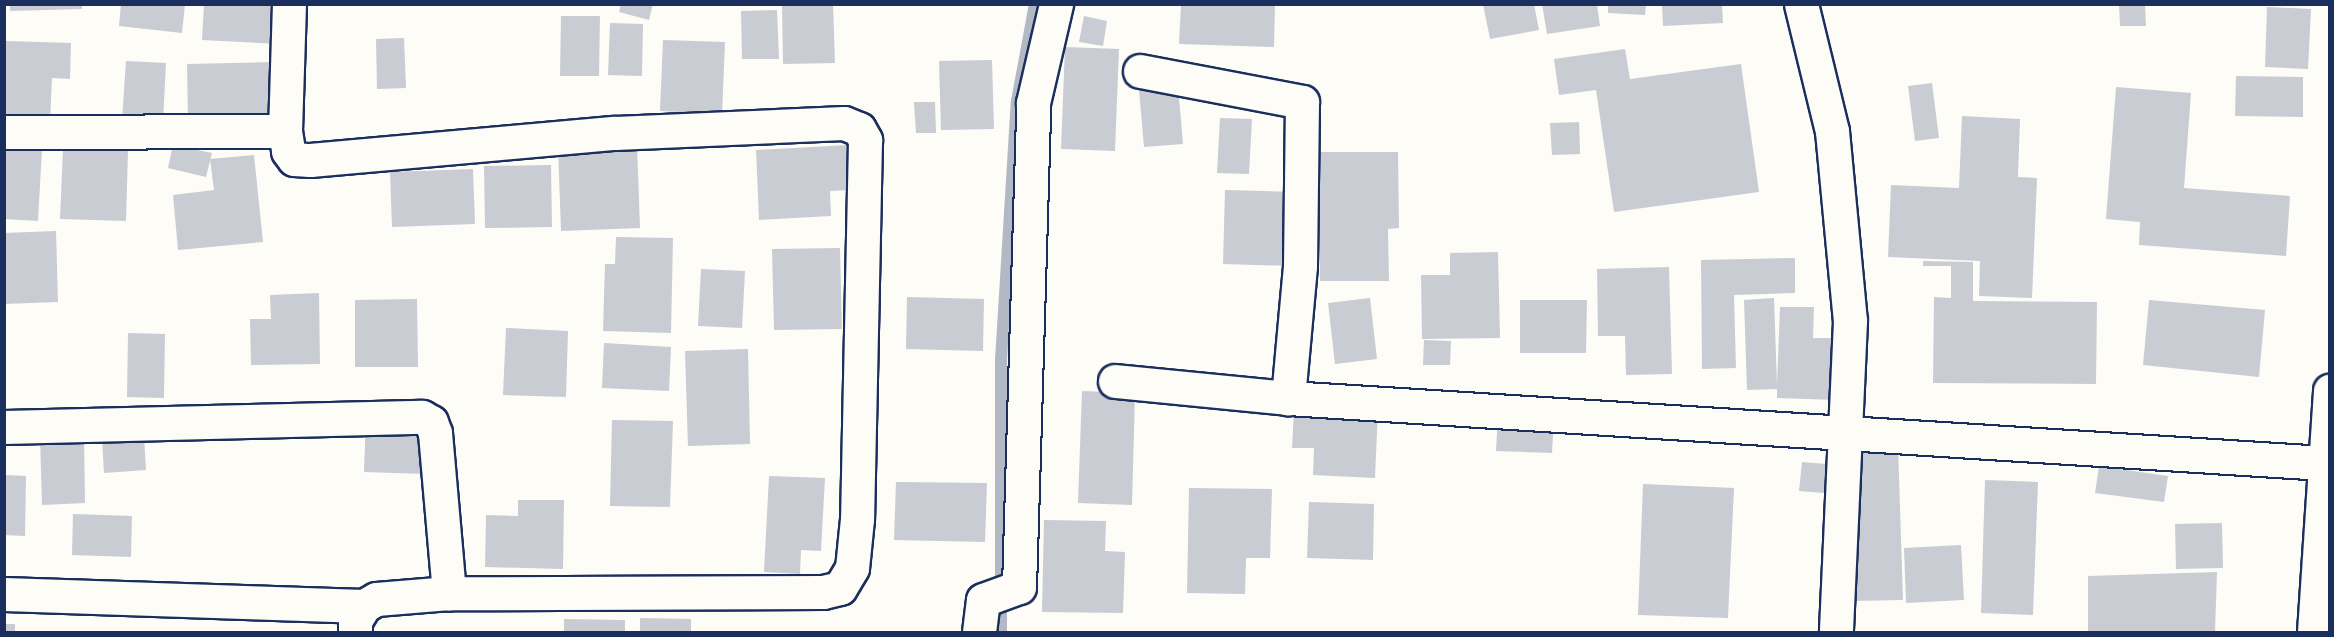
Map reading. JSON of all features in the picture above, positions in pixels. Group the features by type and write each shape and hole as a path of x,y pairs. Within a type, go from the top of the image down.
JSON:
{"street":[{"path":"4,594 360,620 376,599 449,592 823,592 840,588 852,568 857,519 865,140 859,129 844,123 615,133 310,160 294,159 288,151 285,131 289,4"},
{"path":"979,633 983,600 1019,588 1033,103 1056,4"},
{"path":"1801,4 1832,131 1850,321 1836,633"},
{"path":"1140,71 1302,102 1300,266 1288,398"},
{"path":"4,132 285,131"},
{"path":"1115,381 1288,398 1845,430 2324,463"},
{"path":"2314,633 2330,392"},
{"path":"4,427 422,417 431,422 435,433 449,592"}],"building":[{"path":"121,4 185,4 182,33 119,26"},
{"path":"204,4 273,4 279,44 202,40"},
{"path":"621,4 653,4 649,20 619,12"},
{"path":"782,4 833,4 835,63 783,64"},
{"path":"1181,4 1275,4 1274,47 1179,44"},
{"path":"1483,4 1534,4 1539,30 1490,39"},
{"path":"1542,4 1597,4 1600,26 1547,34"},
{"path":"1608,4 1646,4 1645,15 1608,13"},
{"path":"1662,4 1722,4 1723,23 1663,26"},
{"path":"2119,4 2145,4 2146,26 2120,26"},
{"path":"10,5 82,5 82,9 10,11"},
{"path":"2267,7 2311,9 2308,69 2265,67"},
{"path":"777,10 779,59 742,59 741,11"},
{"path":"561,16 600,16 599,76 560,76"},
{"path":"1084,16 1107,21 1103,46 1079,42"},
{"path":"610,23 643,24 642,76 608,75"},
{"path":"404,38 406,88 377,89 376,39"},
{"path":"663,40 725,42 722,114 660,111"},
{"path":"6,41 71,43 70,79 52,78 50,123 4,121"},
{"path":"1065,47 1119,49 1115,151 1061,149"},
{"path":"1625,49 1630,79 1741,64 1759,192 1614,212 1596,90 1559,95 1554,59"},
{"path":"992,60 994,129 941,130 939,61"},
{"path":"126,61 166,63 163,123 122,120"},
{"path":"274,62 276,121 188,121 187,64"},
{"path":"2236,76 2303,77 2303,117 2235,116"},
{"path":"1932,83 1939,138 1915,141 1908,86"},
{"path":"1178,86 1183,144 1144,147 1139,90"},
{"path":"2116,87 2191,93 2184,188 2290,196 2286,256 2139,245 2140,222 2106,219"},
{"path":"914,102 935,102 936,133 916,133"},
{"path":"1962,116 2020,119 2018,177 2037,178 2032,298 1979,296 1980,261 1888,257 1891,185 1959,188"},
{"path":"1220,118 1252,119 1249,174 1217,173"},
{"path":"1579,122 1580,154 1552,155 1550,123"},
{"path":"173,145 212,153 206,177 168,168"},
{"path":"637,145 640,228 561,231 558,147"},
{"path":"847,145 849,190 830,191 831,216 759,220 756,150"},
{"path":"4,147 42,149 38,221 4,219"},
{"path":"63,149 128,151 126,221 60,219"},
{"path":"1319,152 1398,152 1399,228 1388,229 1389,281 1320,281"},
{"path":"254,155 263,242 178,250 173,195 214,190 210,159"},
{"path":"551,165 552,227 485,228 484,166"},
{"path":"473,169 475,224 392,227 390,172"},
{"path":"1225,190 1295,192 1294,266 1223,264"},
{"path":"56,231 58,302 4,304 4,233"},
{"path":"616,237 673,238 671,333 603,331 605,264 615,264"},
{"path":"840,248 842,329 774,330 772,249"},
{"path":"1498,252 1500,338 1422,339 1421,275 1450,275 1450,253"},
{"path":"1795,258 1795,293 1734,295 1736,368 1702,369 1701,260"},
{"path":"1923,261 1973,262 1973,301 2097,302 2096,384 1933,383 1934,297 1951,298 1951,266 1923,266"},
{"path":"1669,267 1672,374 1626,375 1625,336 1598,336 1597,269"},
{"path":"701,269 745,271 742,328 698,326"},
{"path":"319,293 320,364 251,365 250,319 271,319 270,295"},
{"path":"907,297 984,299 983,351 906,349"},
{"path":"1370,298 1377,359 1335,364 1328,303"},
{"path":"1774,298 1777,385 1780,307 1814,307 1813,338 1838,338 1836,400 1777,398 1777,389 1747,390 1744,300"},
{"path":"417,299 418,367 355,367 355,300"},
{"path":"1520,300 1587,300 1586,353 1520,353"},
{"path":"2149,300 2265,310 2259,377 2143,365"},
{"path":"506,328 568,331 566,397 503,395"},
{"path":"128,333 165,334 164,398 127,397"},
{"path":"1424,340 1451,341 1450,365 1423,365"},
{"path":"604,343 671,347 669,391 602,388"},
{"path":"748,349 750,444 688,446 685,351"},
{"path":"1082,391 1135,393 1132,505 1078,503"},
{"path":"1378,408 1375,478 1313,475 1314,448 1292,448 1294,410"},
{"path":"1498,414 1554,416 1552,453 1496,451"},
{"path":"366,419 428,421 426,474 364,472"},
{"path":"612,420 673,421 670,507 610,506"},
{"path":"84,434 85,503 42,505 40,436"},
{"path":"144,436 146,470 104,473 102,439"},
{"path":"1898,445 1903,600 1852,601 1847,447"},
{"path":"1802,462 1826,464 1824,493 1799,491"},
{"path":"2099,466 2168,476 2164,502 2095,493"},
{"path":"4,475 26,476 25,536 4,535"},
{"path":"769,476 825,478 821,551 801,550 800,574 764,572"},
{"path":"1985,480 2038,482 2033,615 1981,613"},
{"path":"896,482 987,483 985,542 894,540"},
{"path":"1643,484 1734,488 1728,618 1638,615"},
{"path":"1189,488 1272,489 1270,558 1246,558 1245,594 1187,593"},
{"path":"518,500 564,500 563,569 485,567 486,515 518,516"},
{"path":"1309,502 1374,504 1373,560 1307,558"},
{"path":"73,514 132,516 131,557 72,555"},
{"path":"1044,520 1106,521 1105,551 1125,552 1123,613 1042,612"},
{"path":"2222,523 2223,568 2176,569 2175,524"},
{"path":"1961,545 1964,600 1906,603 1904,548"},
{"path":"2217,572 2215,632 2088,632 2088,576"},
{"path":"640,618 691,619 691,632 640,632"},
{"path":"564,619 625,620 625,632 564,632"},
{"path":"4,624 15,624 15,632 4,632"}],"waterway":[{"path":"1001,632 1001,360 1017,101 1035,4"}]}
